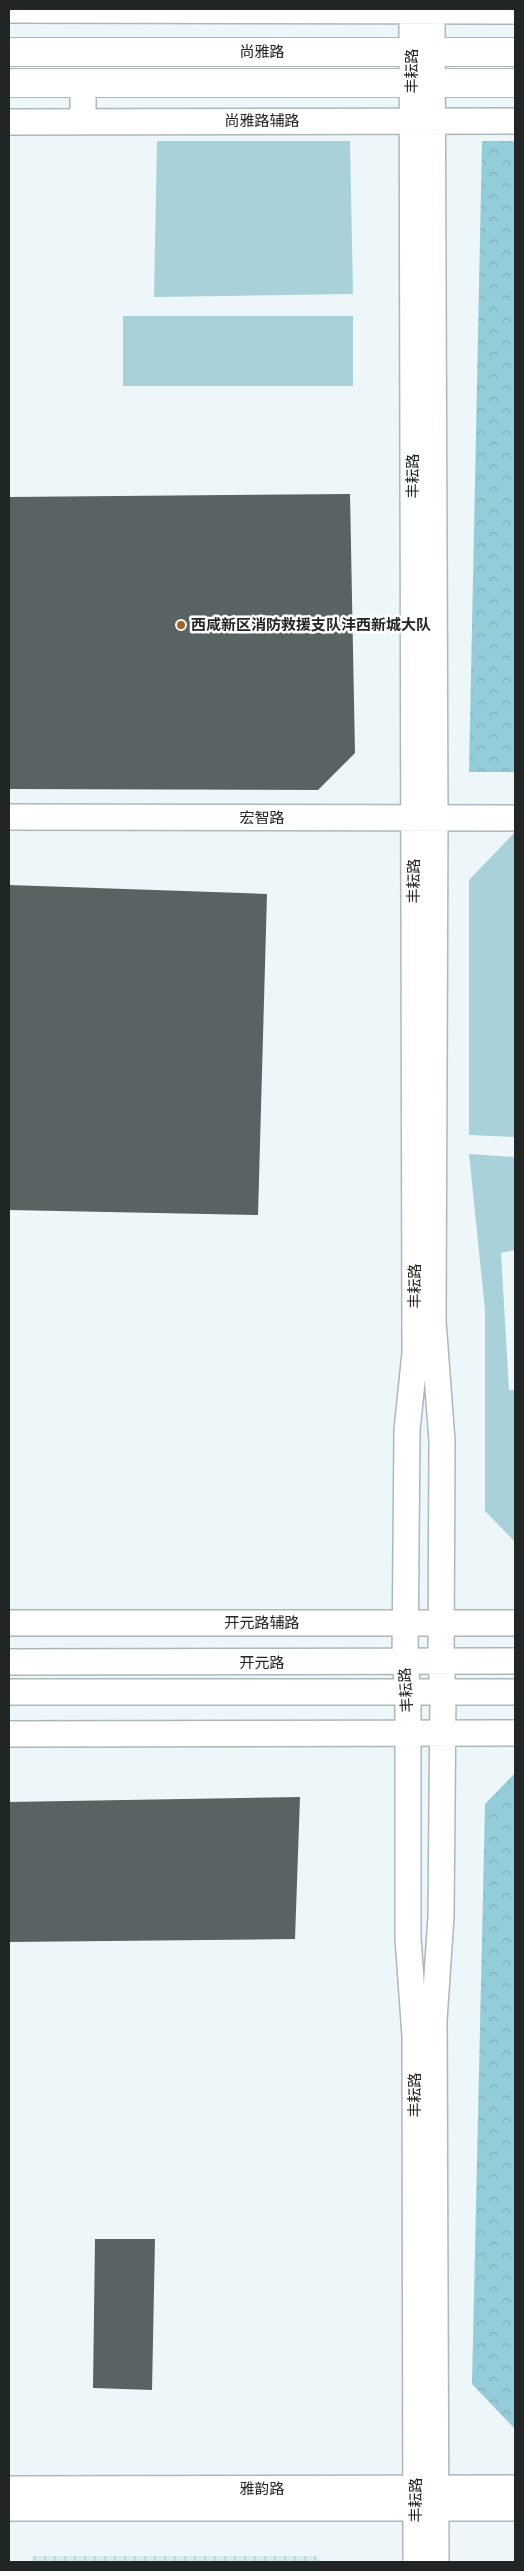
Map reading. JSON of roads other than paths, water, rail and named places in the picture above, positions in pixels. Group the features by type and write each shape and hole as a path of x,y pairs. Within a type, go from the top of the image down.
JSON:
{"main road":[{"name":"尚雅路","path":"9,52 515,52"},
{"name":"尚雅路","path":"9,83 515,83"}],"street":[{"path":"9,10 515,11"},
{"name":"丰耘路","path":"416,2562 426,2498 434,2020 441,1917 443,1733 441,1662 442,1441 433,1320 424,818 422,10"},
{"path":"83,83 83,122"},
{"name":"尚雅路辅路","path":"9,122 515,121"},
{"name":"宏智路","path":"9,817 515,818"},
{"name":"丰耘路","path":"424,818 415,1353 407,1430 405,1663 408,1692 408,1938 415,2046 426,2498 436,2562"},
{"name":"开元路辅路","path":"9,1623 515,1623"},
{"name":"开元路","path":"15,1659 405,1663 515,1661"},
{"name":"开元路","path":"9,1692 515,1692"},
{"path":"9,1734 515,1733"},
{"name":"雅韵路","path":"9,2508 426,2498 515,2488"},
{"name":"雅韵路","path":"9,2489 426,2498 515,2508"}],"place":[{"name":"西咸新区消防救援支队沣西新城大队","path":"181,625"}]}
